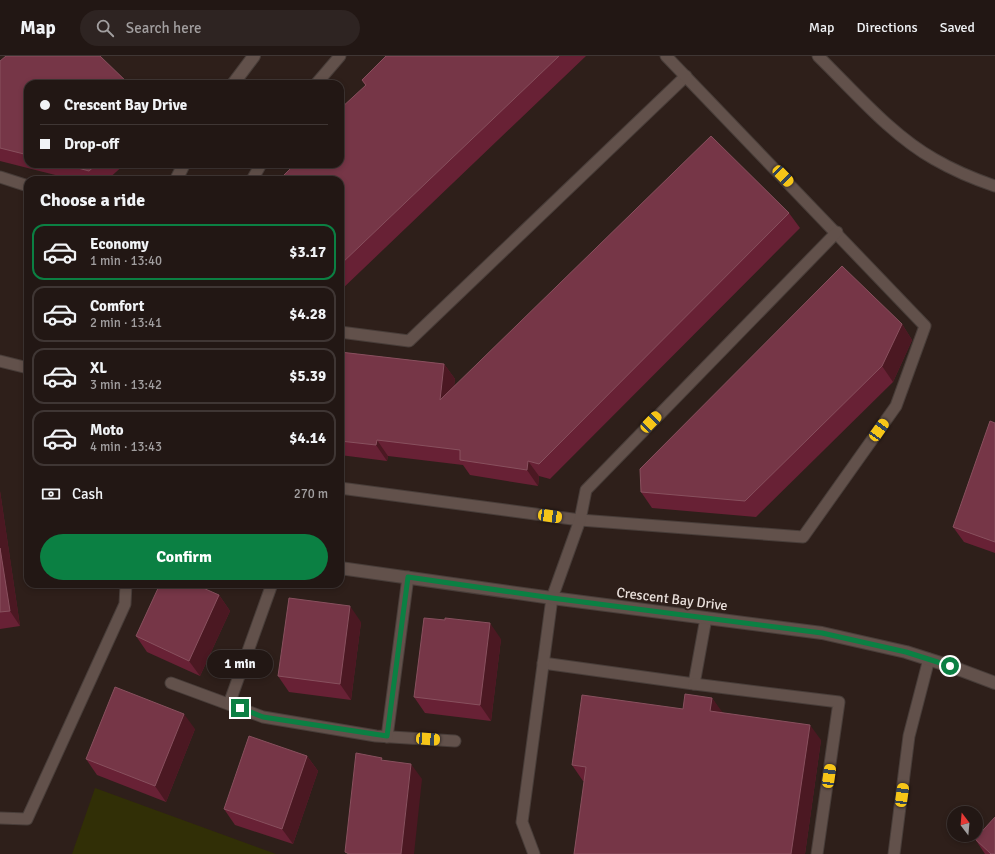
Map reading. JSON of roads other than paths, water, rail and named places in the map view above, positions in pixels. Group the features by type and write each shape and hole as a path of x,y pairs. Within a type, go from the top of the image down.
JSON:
{"street":[{"path":"236,80 253,56"},
{"name":"Crescent Bay Drive","path":"344,569 552,598 822,633 929,659 995,682"}],"lane":[{"path":"319,80 340,56"},
{"path":"344,489 580,520 803,537 896,406 925,326 837,232 666,56"},
{"path":"818,56 889,126 933,158 978,180 995,186"},
{"path":"344,333 409,341 686,76"},
{"path":"0,177 24,185"},
{"path":"534,854 522,822 552,598 580,520 586,490 837,232"},
{"path":"0,361 24,367"},
{"path":"387,736 408,577"},
{"path":"0,818 27,819 125,604 126,588"},
{"path":"229,704 271,588"},
{"path":"694,684 706,618"},
{"path":"894,854 909,736 929,659"},
{"path":"543,663 839,702 817,854"},
{"path":"171,683 263,717 387,736 455,741"}]}
